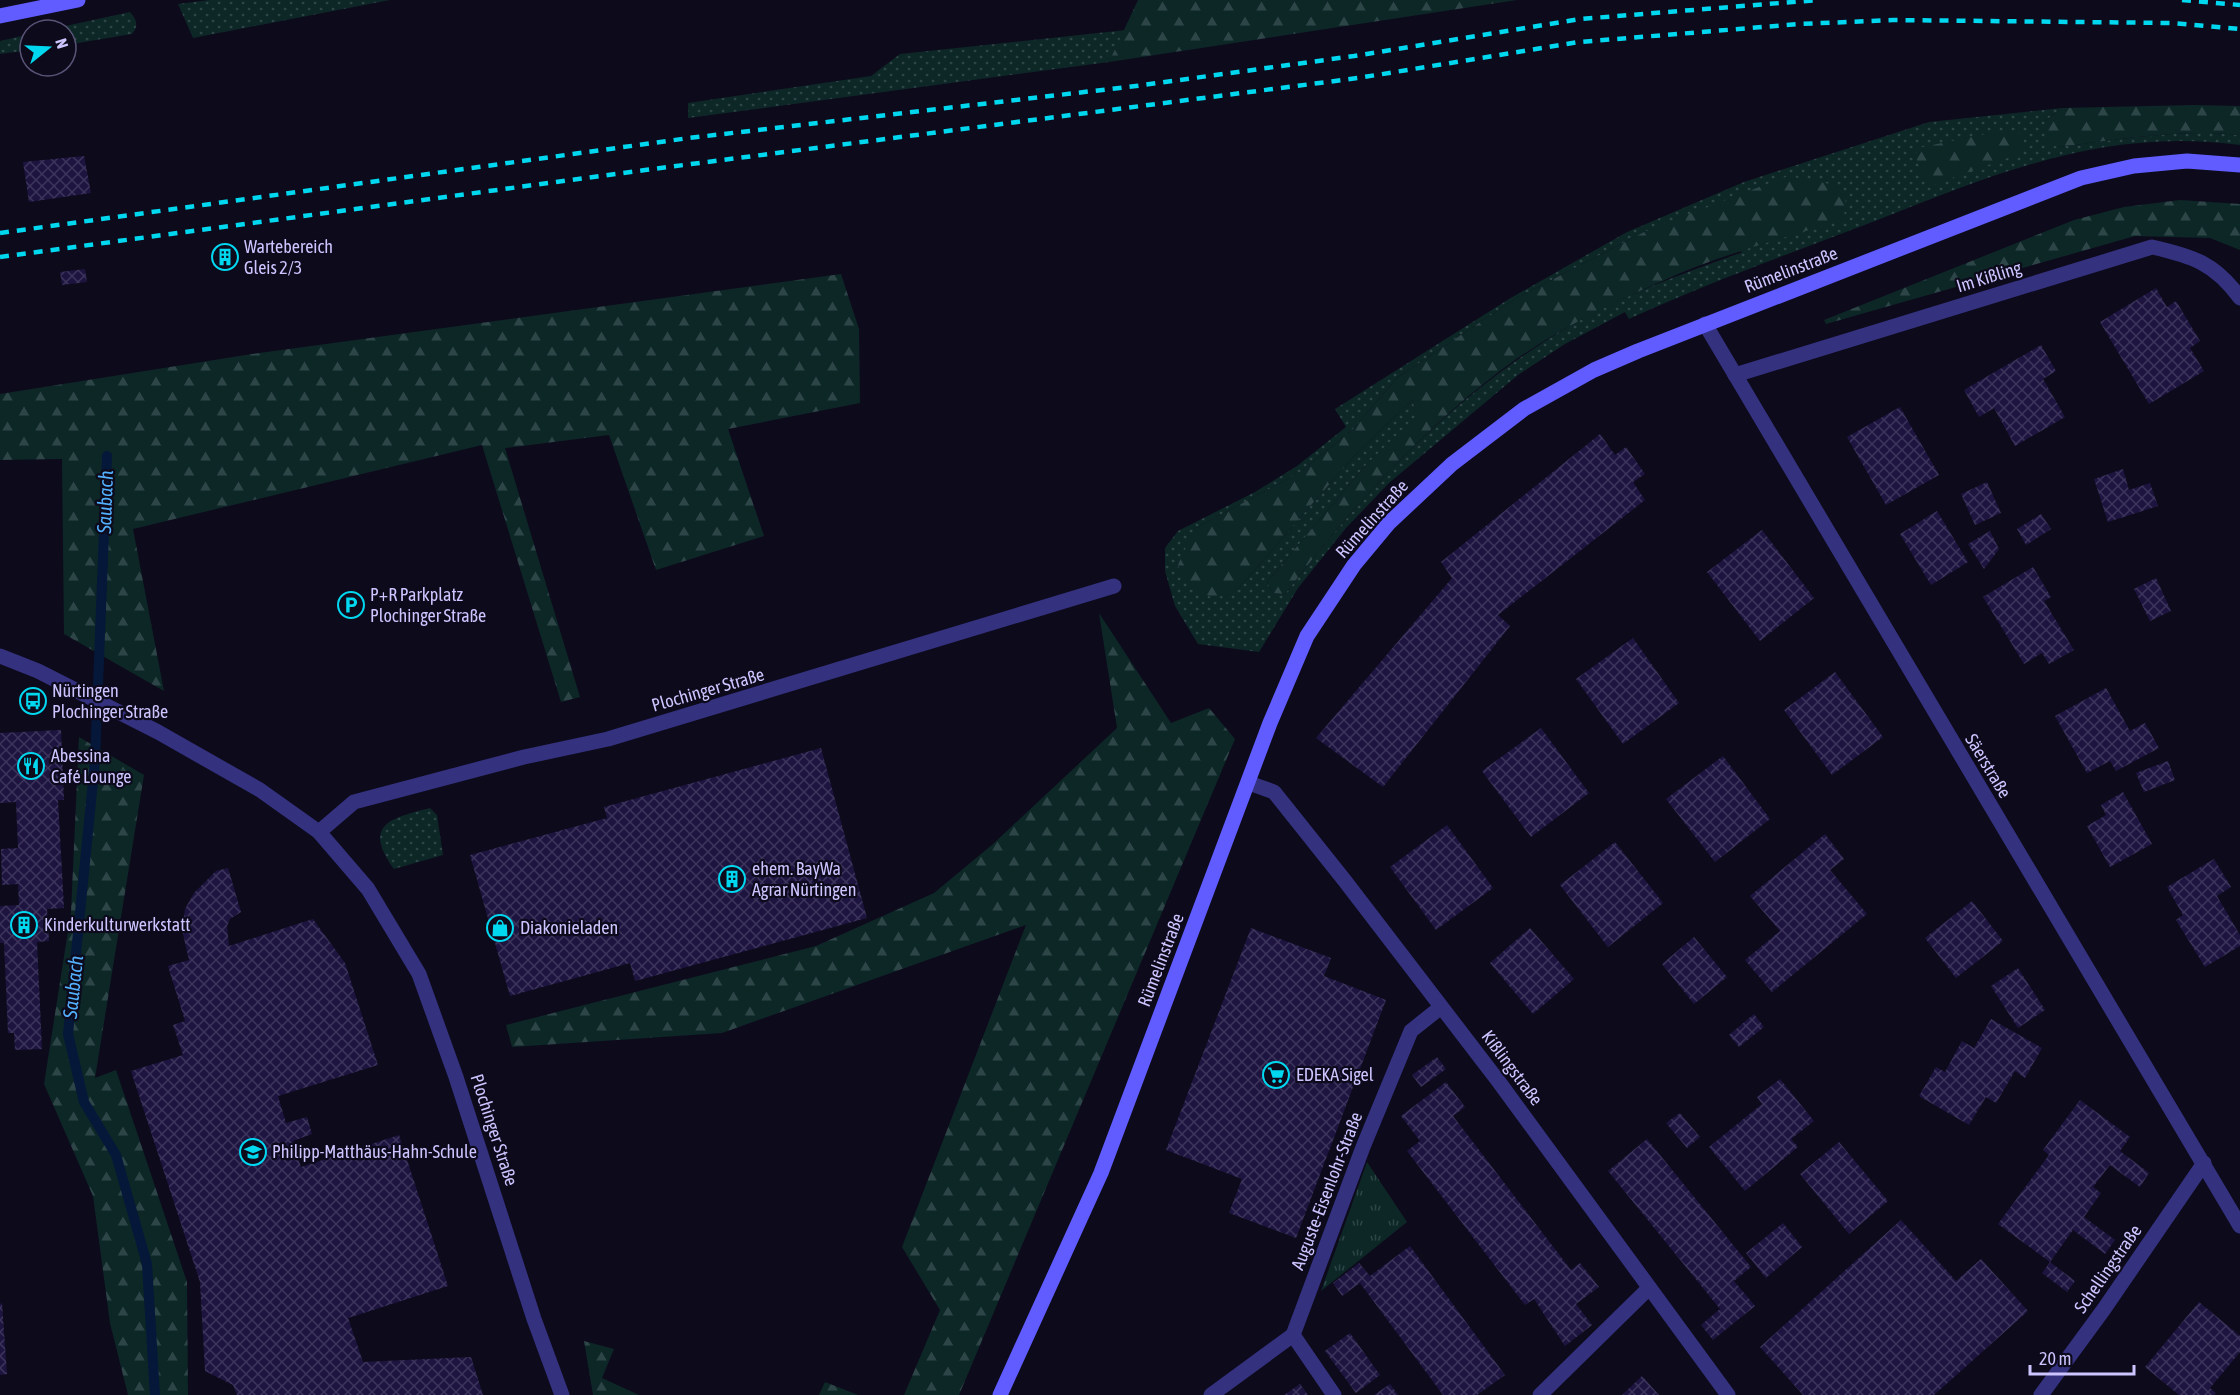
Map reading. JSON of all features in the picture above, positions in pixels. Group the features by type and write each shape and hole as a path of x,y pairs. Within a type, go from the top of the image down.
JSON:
{"street":[{"path":"0,16 78,0"},
{"name":"Rümelinstraße","path":"1000,1395 1101,1173 1270,723 1307,636 1354,564 1389,523 1452,464 1524,409 1594,370 1705,324 2081,178 2134,166 2187,161 2240,165"},
{"name":"Im Kißling","path":"1735,375 2152,247 2192,256 2225,276 2240,298"},
{"name":"Säerstraße","path":"1705,324 2240,1226"},
{"name":"Plochinger Straße","path":"319,832 354,802 524,757 629,733 1114,586"},
{"name":"Plochinger Straße","path":"0,656 38,671 260,790 319,832 368,888 419,974 456,1077 534,1319 561,1395"},
{"name":"Kißlingstraße","path":"1249,783 1274,792 1499,1082 1728,1395"},
{"name":"Auguste-Eisenlohr-Straße","path":"1293,1335 1363,1147 1411,1031 1441,1007"},
{"name":"Schellingstraße","path":"2041,1395 2104,1309 2204,1163"},
{"path":"1540,1395 1649,1288"},
{"path":"1211,1395 1293,1335 1334,1395"}],"green space":[{"path":"209,0 390,0 193,38 178,4"},
{"path":"1138,0 1517,0 1109,62"},
{"path":"130,12 136,28 132,34 78,43 78,23"},
{"path":"1126,30 1109,62 688,118 688,103 871,76 900,54"},
{"path":"18,37 18,52 0,54 0,41"},
{"path":"2240,106 2240,135 2172,134 2057,147 2046,141 2045,121 2062,108"},
{"path":"2062,108 2045,121 2057,147 2195,133 2240,135 2240,145 2191,141 2143,143 2097,148 2053,158 1965,186 1720,280 1629,319 1625,312 1565,344 1518,375 1389,483 1346,528 1298,588 1259,652 1198,644 1175,606 1165,571 1165,548 1178,531 1255,492 1297,466 1346,427 1335,409 1509,299 1627,232 1744,182 1929,122","holes":["1646,231 1743,252 1654,285 1589,315 1526,354 1487,383 1449,414 1380,481 1285,594 1273,593 1267,582 1365,466 1418,415 1412,400 1354,456 1237,590 1194,529 1299,473 1353,429 1398,377 1515,299"]},
{"path":"2010,129 2022,135 2025,145 2016,155 1927,187 1915,155 1918,148"},
{"path":"1788,176 1830,184 1846,196 1844,219 1728,255 1682,272 1594,313 1510,363 1462,402 1407,453 1356,507 1285,594 1273,593 1267,582 1365,466 1417,415 1412,400 1354,456 1237,590 1214,599 1182,580 1178,565 1194,529 1299,473 1353,429 1398,377 1515,299 1646,231"},
{"path":"2180,200 2240,204 2240,250 2210,238 2135,236 1826,324 1824,320 2074,220 2124,207"},
{"path":"841,274 859,329 860,403 728,429 764,536 656,570 609,435 505,448 580,697 561,702 482,445 133,529 164,691 64,634 62,459 0,460 0,394 252,354"},
{"path":"1099,613 1171,723 1209,708 1235,739 959,1395 904,1395 940,1310 902,1247 1026,925 722,1033 512,1047 506,1025 816,946 934,893 993,844 1117,728"},
{"path":"79,737 144,775 95,1078 116,1070 187,1282 188,1395 128,1395 110,1323 93,1196 44,1084 71,912"},
{"path":"430,808 437,815 443,855 394,869 381,842 381,833 385,825 403,815"},
{"path":"1367,1162 1407,1222 1321,1291"},
{"path":"584,1341 614,1349 602,1378 639,1395 593,1395"},
{"path":"825,1382 858,1395 819,1395"}],"building":[{"path":"84,156 91,193 29,202 23,162"},
{"name":"Wartebereich Gleis 2/3","path":"237,249 239,262 213,266 212,252"},
{"path":"85,269 87,282 62,285 60,272"},
{"path":"2156,288 2167,307 2176,301 2200,341 2190,348 2204,371 2149,404 2100,322"},
{"path":"2041,345 2056,371 2043,379 2065,417 2015,446 1994,408 1979,417 1964,390"},
{"path":"1900,407 1939,475 1886,505 1847,437"},
{"path":"1600,434 1615,455 1626,447 1645,474 1633,482 1645,500 1498,615 1510,626 1383,787 1316,738 1452,578 1441,562"},
{"path":"2123,469 2129,490 2150,483 2158,506 2108,522 2094,479"},
{"path":"1987,482 2001,513 1975,525 1961,494"},
{"path":"1937,511 1968,562 1931,585 1900,534"},
{"path":"2041,514 2051,529 2026,545 2017,529"},
{"path":"1762,530 1814,598 1760,641 1707,572"},
{"path":"1990,531 1999,549 1984,569 1968,544"},
{"path":"2033,567 2051,597 2044,601 2074,650 2049,664 2042,653 2024,664 1983,597"},
{"path":"2156,578 2171,611 2150,621 2134,589"},
{"path":"1633,638 1679,703 1623,744 1576,679"},
{"path":"1835,672 1883,737 1832,775 1784,710"},
{"path":"2106,688 2130,731 2145,723 2159,748 2116,771 2110,761 2087,773 2055,716"},
{"path":"1541,728 1589,793 1531,837 1482,771"},
{"name":"Kinderkulturwerkstatt","path":"61,730 64,800 58,800 64,908 47,909 49,941 37,942 42,1049 15,1050 14,1033 8,1033 4,943 0,943 0,906 19,905 18,884 2,885 1,849 18,848 16,802 0,803 0,733"},
{"path":"821,748 867,918 635,981 630,963 510,996 470,855 607,818 604,807"},
{"path":"1723,756 1770,819 1715,862 1666,799"},
{"path":"2168,761 2175,780 2144,792 2136,773"},
{"path":"2123,792 2152,844 2110,867 2087,826 2106,815 2101,805"},
{"path":"1447,825 1493,888 1436,930 1390,867"},
{"path":"1825,834 1844,859 1830,870 1867,914 1772,992 1745,960 1780,931 1750,896"},
{"path":"1615,842 1663,903 1608,947 1560,885"},
{"path":"2214,859 2231,887 2217,896 2240,935 2240,946 2205,967 2176,920 2183,915 2167,887"},
{"path":"228,868 241,912 230,919 227,926 229,946 313,919 345,963 378,1065 278,1096 286,1123 307,1117 312,1134 293,1141 301,1167 399,1135 448,1286 348,1318 363,1362 471,1357 483,1395 237,1395 233,1385 205,1371 200,1282 131,1071 183,1055 173,1025 185,1021 168,966 189,960 182,930 185,909 194,893 216,871"},
{"path":"1972,901 2003,941 1956,978 1925,938"},
{"name":"EDEKA Sigel","path":"1251,928 1331,958 1324,976 1386,1000 1296,1238 1229,1213 1242,1179 1166,1150"},
{"path":"1530,928 1574,979 1533,1014 1490,963"},
{"path":"1694,937 1727,977 1694,1004 1662,964"},
{"path":"2018,968 2045,1010 2018,1028 1991,986"},
{"path":"1754,1014 1764,1027 1739,1047 1729,1035"},
{"path":"1991,1019 2042,1048 2025,1078 2015,1071 1996,1103 1986,1097 1969,1125 1919,1096 1936,1067 1945,1072 1962,1041 1974,1048"},
{"path":"1437,1057 1446,1069 1421,1087 1412,1075"},
{"path":"1780,1079 1814,1121 1791,1139 1798,1147 1745,1191 1709,1147 1762,1104 1757,1097"},
{"path":"1446,1082 1465,1107 1453,1116 1571,1270 1580,1263 1599,1287 1576,1304 1592,1325 1565,1346 1534,1299 1525,1305 1407,1151 1420,1141 1401,1116"},
{"path":"2080,1100 2130,1137 2120,1151 2149,1173 2140,1187 2110,1165 2093,1187 2101,1193 2084,1217 2115,1240 2105,1254 2073,1230 2050,1262 1998,1224 2049,1155 2043,1150"},
{"path":"1680,1113 1700,1137 1687,1148 1666,1123"},
{"path":"1647,1139 1751,1267 1734,1281 1755,1306 1713,1340 1701,1325 1720,1309 1608,1171"},
{"path":"1839,1142 1888,1201 1849,1234 1800,1174"},
{"path":"1901,1220 1956,1281 1981,1259 2028,1311 1934,1395 1803,1395 1760,1347"},
{"path":"1783,1223 1802,1247 1766,1278 1746,1253"},
{"path":"1410,1246 1505,1375 1477,1395 1443,1395 1360,1283 1342,1296 1333,1283 1359,1263 1370,1276"},
{"path":"2050,1262 2075,1281 2067,1292 2042,1273"},
{"path":"2199,1302 2240,1336 2240,1352 2210,1388 2216,1393 2214,1395 2179,1395 2145,1367"},
{"path":"2,1303 7,1374 0,1375 0,1304"},
{"path":"1350,1333 1380,1375 1356,1393 1325,1351"},
{"path":"1642,1376 1659,1395 1622,1395"},
{"path":"1300,1384 1308,1395 1284,1395"},
{"path":"1390,1384 1398,1395 1374,1395"}],"waterway":[{"name":"Saubach","path":"107,456 95,761 68,1034 84,1102 116,1155 147,1264 155,1395"}],"railway":[{"path":"0,233 689,138 1136,86 1354,56 1580,19 1818,0"},
{"path":"2182,0 2240,5"},
{"path":"0,257 645,170 1358,78 1579,42 1800,24 1893,20 2172,23 2240,29"}],"place":[{"name":"Wartebereich Gleis 2/3","path":"225,257"},
{"name":"P+R Parkplatz Plochinger Straße","path":"351,605"},
{"name":"Nürtingen Plochinger Straße","path":"33,701"},
{"name":"Abessina Café Lounge","path":"31,766"},
{"name":"ehem. BayWa Agrar Nürtingen","path":"732,879"},
{"name":"Kinderkulturwerkstatt","path":"24,925"},
{"name":"Diakonieladen","path":"500,928"},
{"name":"EDEKA Sigel","path":"1276,1075"},
{"name":"Philipp-Matthäus-Hahn-Schule","path":"253,1152"}]}
